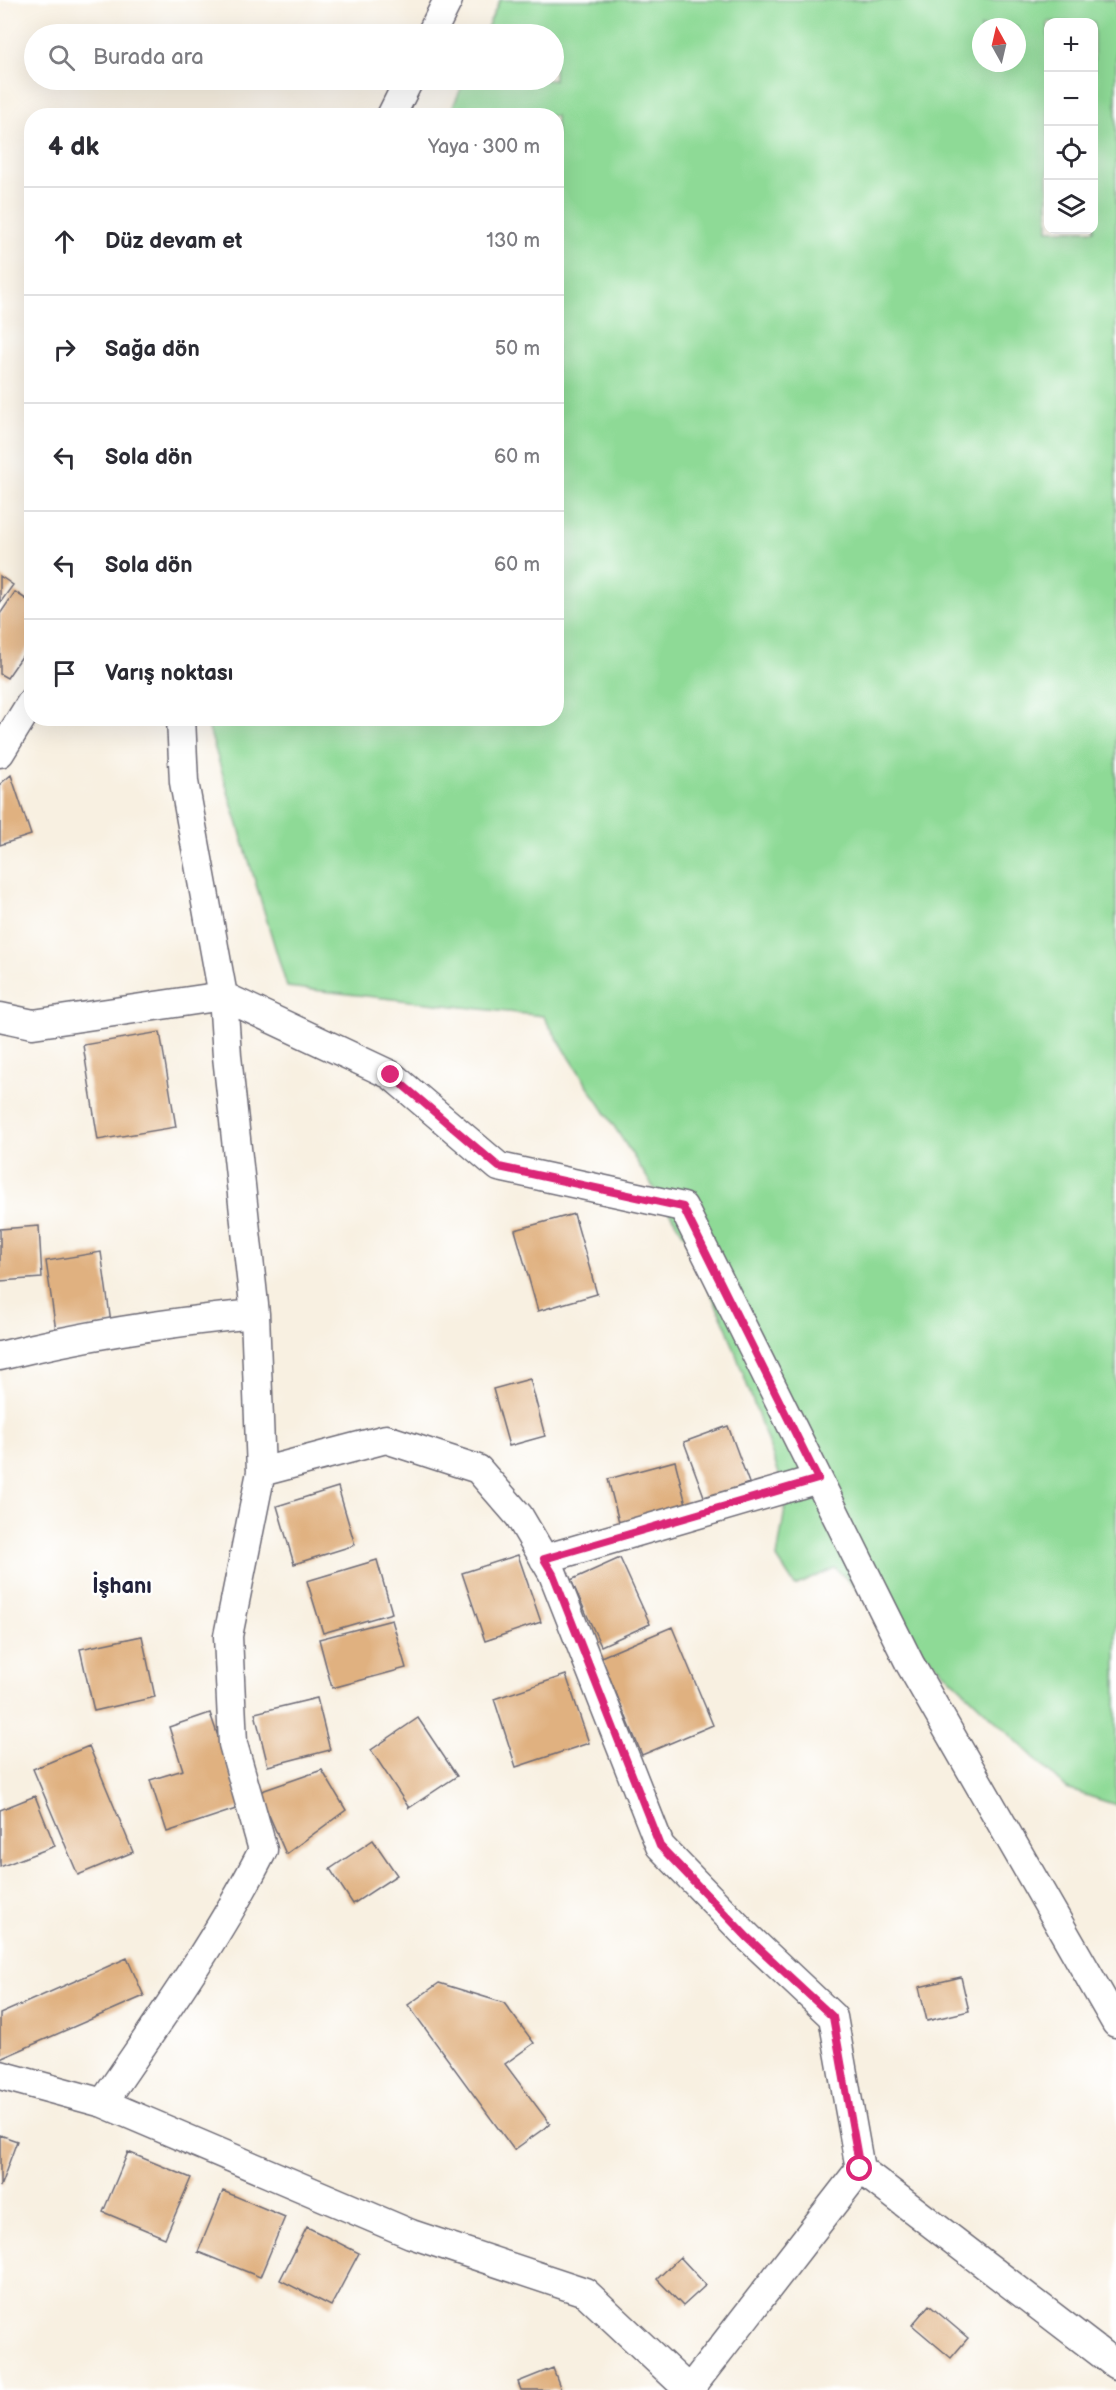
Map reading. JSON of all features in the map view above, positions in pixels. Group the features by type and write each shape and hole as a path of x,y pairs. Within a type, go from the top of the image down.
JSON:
{"street":[{"path":"436,24 448,0"},
{"path":"395,108 404,90"},
{"path":"0,753 24,714"},
{"path":"103,2103 206,1951 242,1892 263,1850 233,1744 228,1636 261,1472 255,1314 227,1056 223,996 184,782 181,726"},
{"path":"0,1017 33,1024 223,996 391,1075 499,1167 683,1207 910,1664 1116,2023"},
{"path":"0,1356 44,1345 189,1320 255,1314"},
{"path":"261,1472 386,1440 478,1469 519,1516 553,1574 660,1846 747,1937 833,2017 860,2169 1116,2365"},
{"path":"544,1559 818,1479"},
{"path":"0,2076 103,2103 411,2234 585,2292 689,2390 860,2169"}],"green space":[{"path":"500,0 1116,0 1116,1805 1067,1789 835,1568 795,1586 777,1558 787,1496 727,1329 686,1238 543,1016 287,987 208,726 564,726 564,108 452,108 460,90 564,90 564,24 489,24"}],"building":[{"path":"0,576 13,585 0,603"},
{"path":"15,592 24,598 24,654 7,678 0,674 0,614"},
{"path":"11,775 31,835 0,845 0,784"},
{"path":"160,1032 176,1127 98,1140 83,1045"},
{"path":"574,1214 597,1294 538,1311 515,1230"},
{"path":"39,1226 42,1278 0,1281 0,1229"},
{"path":"101,1252 111,1323 56,1331 46,1261"},
{"path":"530,1379 545,1436 509,1446 493,1389"},
{"path":"728,1426 749,1483 705,1499 684,1442"},
{"path":"675,1461 687,1508 620,1526 608,1479"},
{"path":"338,1487 355,1545 294,1564 277,1506"},
{"path":"518,1555 541,1622 485,1641 462,1573"},
{"path":"620,1558 650,1624 601,1646 571,1580"},
{"path":"377,1560 392,1613 323,1633 307,1581"},
{"path":"392,1620 406,1668 332,1688 319,1639"},
{"path":"672,1627 713,1725 642,1755 601,1657"},
{"path":"142,1636 155,1697 94,1711 80,1649"},
{"path":"566,1675 589,1743 516,1767 494,1699"},
{"path":"317,1698 330,1750 268,1766 255,1713"},
{"path":"210,1713 242,1807 167,1832 150,1780 183,1770 169,1727"},
{"path":"418,1718 457,1776 409,1808 371,1750"},
{"path":"89,1746 133,1852 78,1875 33,1769"},
{"path":"322,1770 346,1810 286,1854 259,1792"},
{"path":"35,1796 55,1846 0,1867 0,1810"},
{"path":"373,1840 397,1875 353,1904 330,1869"},
{"path":"127,1958 144,1996 0,2059 0,2014"},
{"path":"961,1977 969,2011 927,2021 919,1987"},
{"path":"439,1983 504,2003 534,2043 505,2064 550,2124 514,2150 408,2005"},
{"path":"0,2135 17,2141 0,2187"},
{"path":"128,2152 191,2178 165,2238 103,2212"},
{"path":"223,2191 285,2217 260,2277 198,2252"},
{"path":"307,2227 359,2253 331,2306 280,2280"},
{"path":"680,2257 706,2285 683,2306 657,2279"},
{"path":"929,2305 968,2338 951,2358 912,2325"},
{"path":"553,2368 561,2390 521,2390 518,2382"}],"district":[{"name":"İşhanı","path":"122,1586"}],"route":[{"path":"391,1075 499,1167 683,1207 818,1479 544,1559 553,1574 660,1846 747,1937 833,2017 860,2169"}]}
